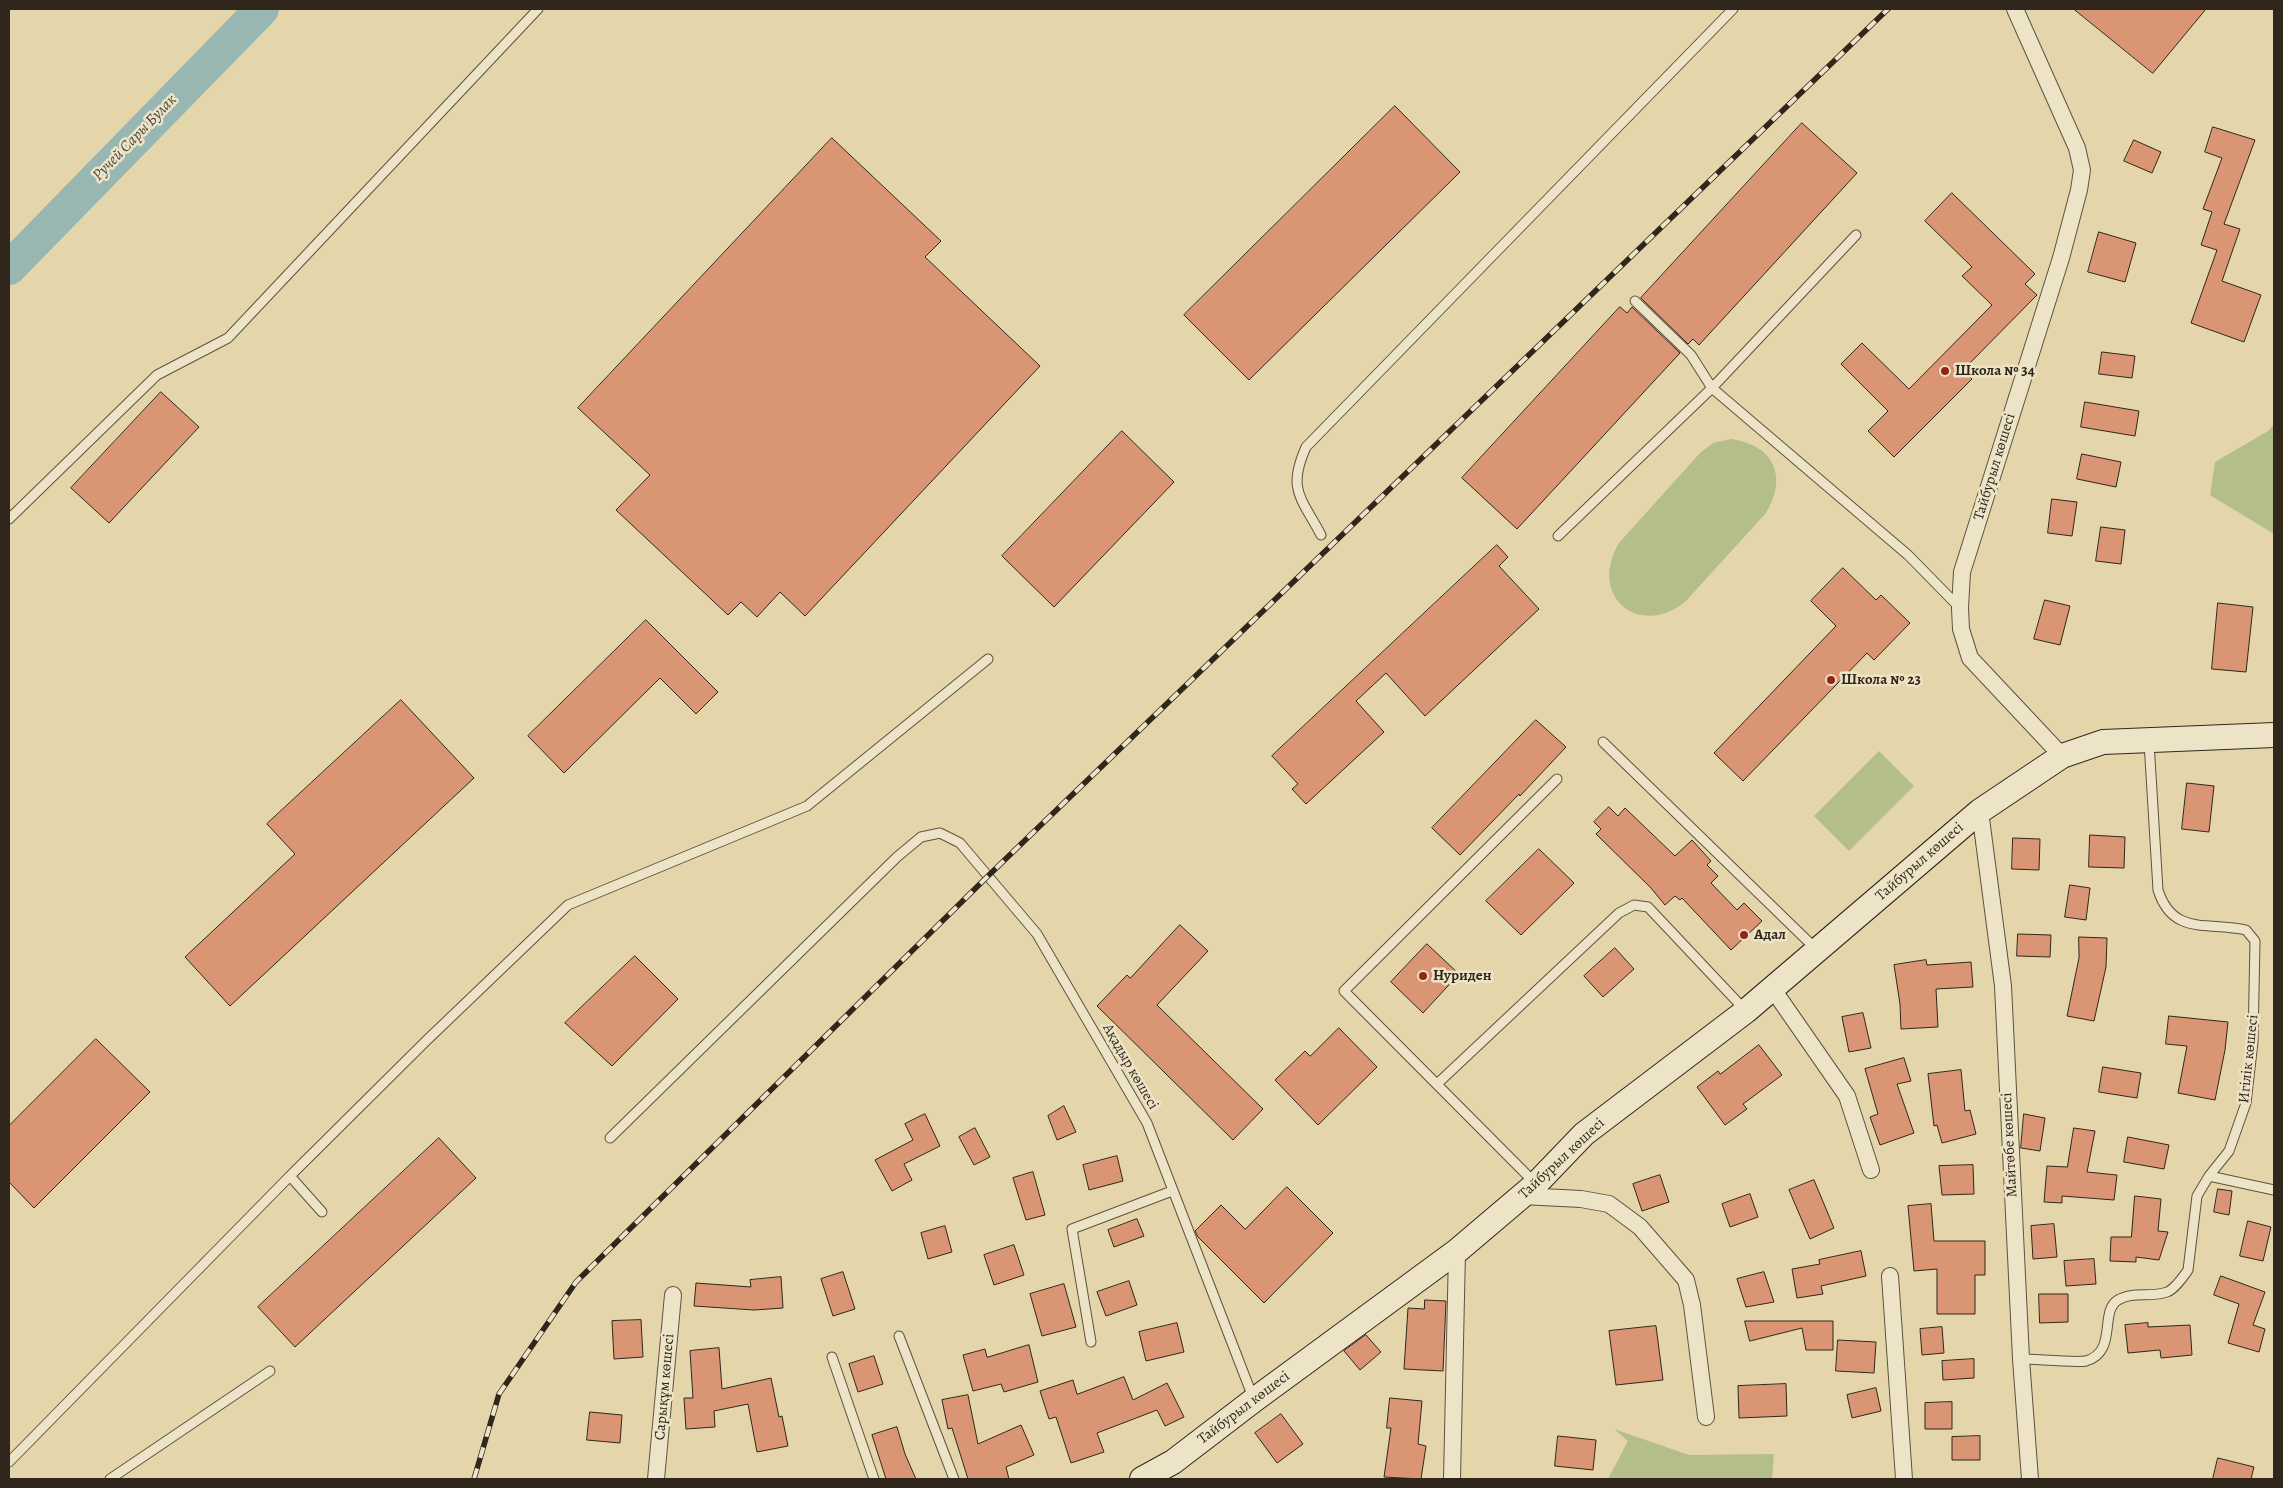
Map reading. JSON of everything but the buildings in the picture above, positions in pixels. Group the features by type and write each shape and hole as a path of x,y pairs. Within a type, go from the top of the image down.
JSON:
{"main road":[{"path":"2062,756 2103,742 2274,735"},
{"name":"Тайбурыл көшесі","path":"1142,1479 1173,1462 1457,1251 1530,1190 1584,1134 1746,1011 1980,811 2062,756"}],"street":[{"name":"Тайбурыл көшесі","path":"2015,9 2077,148 2082,170 2061,258 1962,572 1960,629 1970,658 2062,756"},
{"name":"Майтөбе көшесі","path":"1980,811 2003,986 2021,1359 2030,1479"},
{"path":"1772,988 1847,1096 1871,1170"},
{"path":"1530,1190 1609,1204 1640,1227 1686,1280 1692,1305 1706,1417"},
{"path":"1452,1479 1457,1251"},
{"path":"1890,1276 1904,1479"},
{"name":"Сарықұм көшесі","path":"656,1479 674,1295"}],"lane":[{"path":"9,519 157,375 228,338 538,9"},
{"path":"1321,535 1296,488 1296,475 1306,447 1733,9"},
{"path":"1558,536 1712,388 1856,235"},
{"path":"1635,302 1691,355 1712,388 1908,555 1960,608"},
{"path":"9,1462 426,1040 568,905 807,806 988,659"},
{"name":"Игілік көшесі","path":"2021,1359 2087,1360 2101,1350 2107,1337 2110,1308 2116,1300 2126,1296 2167,1292 2181,1280 2188,1270 2197,1196 2209,1176 2229,1152 2246,1103 2253,1042 2255,942 2246,930 2234,927 2203,926 2184,922 2169,913 2162,903 2158,890 2148,739"},
{"path":"1603,742 1817,950"},
{"path":"1530,1190 1437,1084 1344,991 1557,779"},
{"name":"Ақадыр көшесі","path":"610,1138 897,857 921,837 940,833 960,843 996,883 1037,934 1147,1123 1254,1400"},
{"path":"1437,1084 1620,913 1634,905 1648,907 1746,1011"},
{"path":"290,1176 322,1212"},
{"path":"2209,1176 2274,1190"},
{"path":"1092,1342 1072,1229 1172,1191"},
{"path":"899,1336 954,1479"},
{"path":"832,1357 874,1479"},
{"path":"110,1479 270,1370"}],"green space":[{"path":"2274,424 2274,534 2210,495 2215,462 2268,431"},
{"path":"1731,439 1746,442 1758,448 1767,455 1773,464 1776,475 1776,487 1773,499 1766,513 1685,602 1667,612 1650,616 1635,613 1622,606 1614,594 1609,579 1611,562 1619,543 1700,453 1713,443"},
{"path":"1879,751 1914,786 1849,851 1814,816"},
{"path":"1614,1429 1689,1455 1774,1454 1772,1479 1608,1479 1628,1441"}],"waterway":[{"name":"Ручей Сары Булак","path":"9,268 262,9"}],"railway":[{"path":"474,1479 499,1394 576,1282 989,875 1888,9"}],"place":[{"name":"Школа № 34","path":"1945,371"},
{"name":"Школа № 23","path":"1831,680"},
{"name":"Адал","path":"1744,935"},
{"name":"Нуриден","path":"1423,976"}]}
